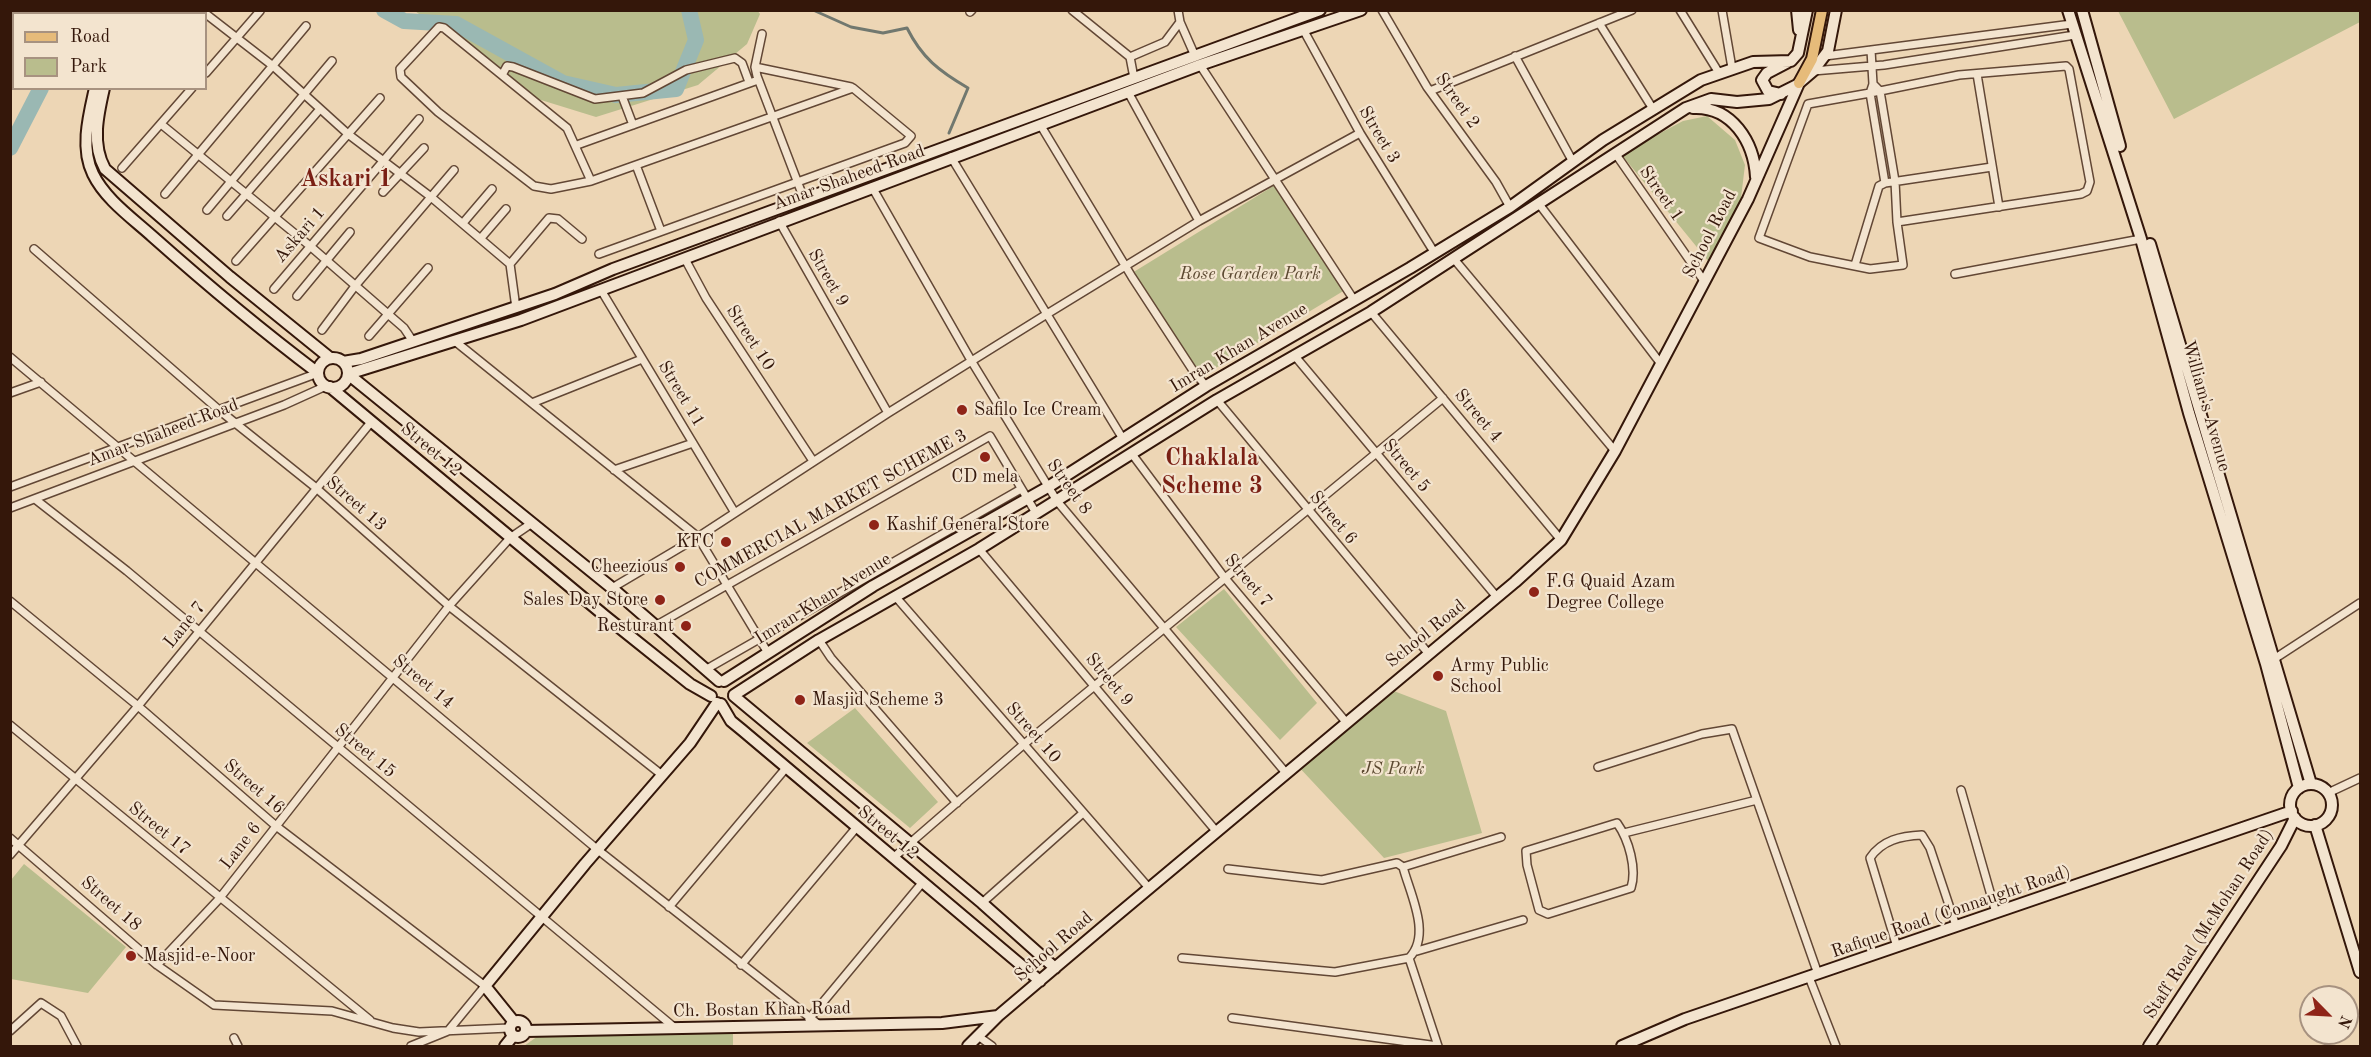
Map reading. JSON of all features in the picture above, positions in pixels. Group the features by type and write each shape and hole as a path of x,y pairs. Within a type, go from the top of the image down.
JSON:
{"main road":[{"path":"1799,83 1812,59 1822,10"}],"street":[{"path":"1178,10 1180,22 1198,61 1353,300"},
{"name":"Amar Shaheed Road","path":"348,374 456,342 685,260 779,221 1128,92 1320,10"},
{"name":"Amar Shaheed Road","path":"343,362 361,359 412,340 516,308 1134,78 1304,31 1332,15 1361,10"},
{"name":"Street 2","path":"1382,10 1430,91 1496,182 1510,207"},
{"path":"1430,91 1632,10"},
{"path":"1680,10 1719,73"},
{"path":"1722,10 1732,68"},
{"path":"1797,10 1800,42"},
{"path":"1781,94 1768,91 1762,80 1767,73 1791,61 1798,53 1807,10"},
{"path":"1799,83 1825,56 1836,10"},
{"name":"William's Avenue","path":"2068,10 2141,239 2189,413 2270,662 2299,788"},
{"path":"2082,10 2095,64 2270,662 2311,784"},
{"path":"207,72 260,11"},
{"path":"1072,11 1130,57 1134,78"},
{"path":"207,16 273,66 348,134 431,197 510,264 518,321"},
{"path":"1130,57 1165,42 1180,22"},
{"path":"1599,23 1653,109"},
{"path":"1825,56 2072,24"},
{"path":"10,55 12,25"},
{"path":"165,194 306,26"},
{"path":"591,181 567,128 441,26 399,72 438,112 534,186 551,189 591,181 853,88"},
{"name":"Street 3","path":"1304,31 1360,134 1434,252"},
{"path":"762,34 755,67 758,80 804,199"},
{"path":"1813,71 1873,66 2075,35"},
{"path":"1871,50 1873,84 1870,93 1885,183"},
{"path":"1515,56 1574,162"},
{"path":"502,75 506,68 511,66 592,99 653,90 686,70 735,58 742,63 749,82"},
{"path":"207,210 332,61"},
{"name":"Imran Khan Avenue","path":"721,681 1024,494 1048,487 1206,386 1510,207 1603,140 1653,109 1732,68 1753,62 1791,61"},
{"path":"1873,84 1880,91 1895,181 1897,222 1903,266 1870,269 1810,257 1759,238 1808,104 1870,93 1880,91 1959,75 2066,66 2069,69 2090,182 2087,191 2081,194 1897,222"},
{"path":"599,254 798,183 909,140 909,133 853,88 755,67"},
{"path":"1977,74 1998,207"},
{"path":"577,146 758,80"},
{"name":"Imran Khan Avenue","path":"734,696 819,640 979,549 1293,354 1371,312 1686,108 1711,99 1754,101 1781,94 1799,83"},
{"name":"School Road","path":"968,1047 998,1016 1561,540 1615,451 1661,364 1756,180 1785,109 1799,83"},
{"path":"95,90 86,134 87,154 92,173 102,189 182,263 318,373 328,387 340,386 348,374"},
{"path":"104,90 97,137 99,158 105,168 230,277 330,358 343,362 348,374 612,588 705,670 732,686 734,696 982,903 1055,968"},
{"path":"123,168 189,90"},
{"path":"1128,92 1199,221"},
{"path":"622,96 633,125"},
{"path":"237,261 380,98"},
{"path":"1686,108 1701,108 1715,112 1738,127 1752,154 1756,180"},
{"path":"227,216 320,109"},
{"name":"Askari 1","path":"274,289 419,119"},
{"path":"160,124 310,246 404,328 412,340"},
{"path":"1041,126 1194,372 1206,386"},
{"path":"612,588 698,537 888,412 1199,221 1360,134"},
{"path":"383,192 424,148"},
{"name":"Street 1","path":"1615,153 1704,281"},
{"path":"951,157 1123,439"},
{"path":"636,165 661,231"},
{"path":"1855,266 1879,186 1895,181 1992,167"},
{"path":"322,330 355,286 454,170"},
{"path":"867,176 872,187"},
{"name":"Street 8","path":"872,187 972,362 1057,501 1286,773"},
{"path":"463,223 492,189"},
{"path":"1539,204 1661,364"},
{"path":"481,238 506,209"},
{"path":"510,264 549,218 558,219 582,239"},
{"name":"Street 9","path":"779,221 888,412"},
{"path":"297,296 350,232"},
{"path":"1955,274 2141,239"},
{"name":"Street 13","path":"34,249 219,410 315,487 450,606 662,775"},
{"path":"1454,259 1615,451"},
{"name":"Street 10","path":"685,260 706,298 813,461"},
{"path":"369,336 428,268"},
{"name":"Street 11","path":"601,290 735,513"},
{"name":"Street 4","path":"1371,312 1561,540"},
{"path":"456,342 698,537 768,653"},
{"name":"Street 5","path":"1293,354 1496,597"},
{"name":"Street 14","path":"10,357 598,850 809,1019 821,1025"},
{"path":"318,373 322,364 330,358"},
{"path":"532,403 642,359"},
{"name":"Amar Shaheed Road","path":"10,487 121,448 318,373"},
{"path":"10,393 41,382"},
{"name":"Amar Shaheed Road","path":"10,508 328,387"},
{"name":"Street 12","path":"328,387 690,684 717,701 731,721 1040,981"},
{"path":"892,858 1164,627 1443,398"},
{"name":"Street 6","path":"1217,400 1428,652"},
{"name":"Lane 7","path":"10,855 138,706 256,563 315,487 372,421"},
{"name":"COMMERCIAL MARKET SCHEME 3","path":"655,626 990,436 1024,494"},
{"path":"614,470 693,444"},
{"name":"Street 7","path":"1132,454 1224,577 1346,722"},
{"path":"705,670 759,638 1024,494 1036,513"},
{"name":"Street 15","path":"35,499 199,632 675,1028"},
{"name":"Lane 6","path":"157,965 219,899 450,606 510,538 532,523"},
{"name":"Street 9","path":"979,549 1216,831"},
{"name":"Street 10","path":"895,596 1149,888"},
{"name":"Street 16","path":"10,601 138,706 276,826 485,986"},
{"path":"2270,662 2361,603"},
{"path":"819,640 831,658 957,803"},
{"path":"411,1047 448,1031 706,722 717,701 713,686 721,681"},
{"path":"717,701 730,702 734,696"},
{"name":"Street 17","path":"10,725 219,899 374,1023"},
{"path":"1598,767 1702,734 1732,729 1836,1047"},
{"path":"669,907 786,768"},
{"path":"2328,793 2361,778"},
{"path":"2311,784 2324,788 2332,806 2327,818 2315,825 2304,824 2294,815 2291,799 2299,788 2311,784"},
{"path":"1961,790 1996,913"},
{"path":"1624,832 1757,800"},
{"path":"982,903 1083,813"},
{"name":"Rafique Road (Connaught Road)","path":"1622,1047 1685,1019 1956,926 2294,815"},
{"name":"Staff Road (McMohan Road)","path":"2149,1047 2281,846 2294,815"},
{"path":"1617,823 1624,832 1634,878 1630,888 1548,914 1539,910 1527,865 1526,852 1617,823"},
{"path":"2315,825 2361,972"},
{"path":"741,965 856,828"},
{"path":"1897,946 1870,858 1877,847 1903,836 1922,835 1930,848 1956,926"},
{"path":"1402,867 1501,837"},
{"name":"Street 18","path":"10,838 157,965 214,1005 332,1011 374,1023 419,1032 512,1029"},
{"path":"1228,869 1322,880 1397,863 1402,867 1417,915 1420,938 1417,951"},
{"path":"809,1019 922,883"},
{"path":"1182,958 1335,972 1409,958 1417,951 1523,920"},
{"path":"1232,1018 1438,1047 1409,958"},
{"path":"485,986 512,1029 505,1047"},
{"path":"10,1031 41,1003 60,1016 76,1047"},
{"name":"Ch. Bostan Khan Road","path":"512,1029 522,1022 526,1031 942,1023 998,1016"},
{"path":"978,1036 992,1047"},
{"path":"234,1038 238,1047"}],"green space":[{"path":"757,10 760,14 747,44 698,85 596,117 528,96 415,11"},
{"path":"2118,11 2360,11 2360,22 2174,119"},
{"path":"1707,116 1735,140 1745,165 1739,214 1709,262 1621,154 1683,121"},
{"name":"Rose Garden Park","path":"1275,185 1345,290 1196,380 1132,273"},
{"path":"1224,589 1317,703 1280,740 1176,627"},
{"name":"JS Park","path":"1386,688 1446,711 1482,833 1384,858 1296,764"},
{"path":"855,708 938,802 910,828 807,743"},
{"path":"24,864 126,947 88,993 11,979 11,880"},
{"path":"733,1027 733,1046 524,1046 538,1036"}],"waterway":[{"path":"384,10 404,21 456,24 563,83 616,95 676,89 696,40 689,10"},
{"path":"813,10 851,27 883,33 907,28 919,48 932,63 968,88 949,133"},
{"path":"10,148 40,90"}],"place":[{"name":"Safilo Ice Cream","path":"962,410"},
{"name":"CD mela","path":"985,457"},
{"name":"Kashif General Store","path":"874,525"},
{"name":"KFC","path":"726,542"},
{"name":"Cheezious","path":"680,567"},
{"name":"F.G Quaid Azam Degree College","path":"1534,592"},
{"name":"Sales Day Store","path":"660,600"},
{"name":"Resturant","path":"686,626"},
{"name":"Army Public School","path":"1438,676"},
{"name":"Masjid Scheme 3","path":"800,700"},
{"name":"Masjid-e-Noor","path":"131,956"}],"district":[{"name":"Askari 1","path":"346,180"},
{"name":"Chaklala Scheme 3","path":"1212,473"}]}
